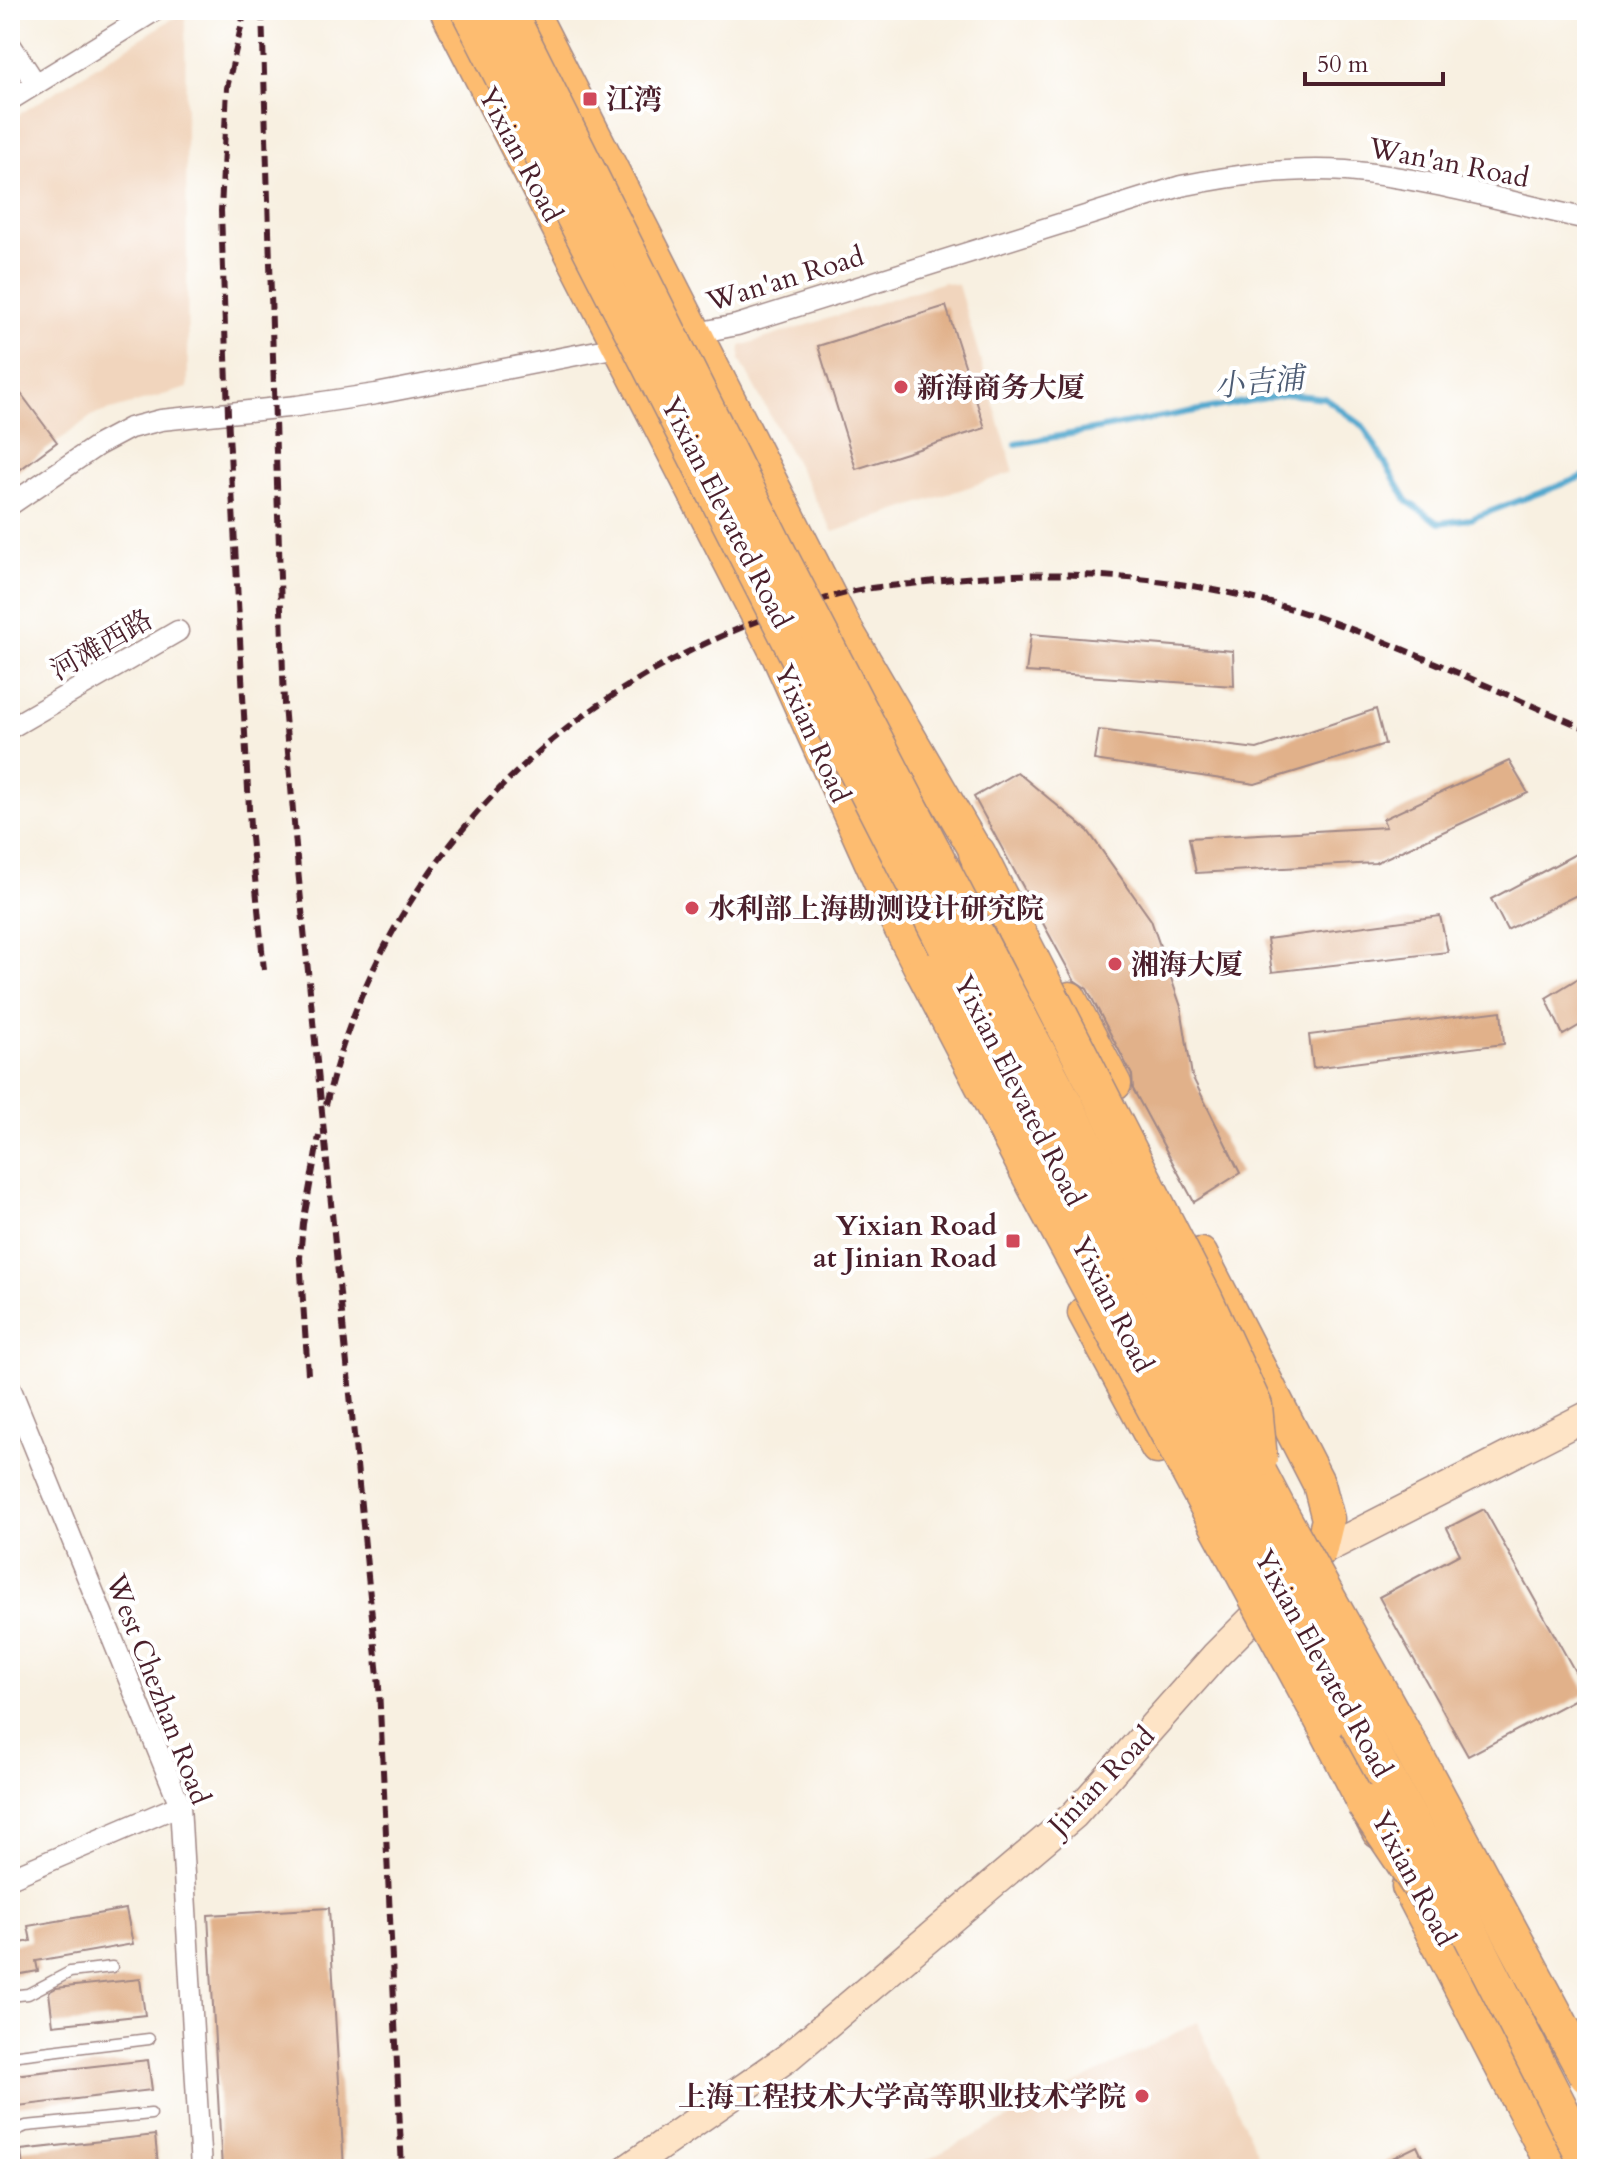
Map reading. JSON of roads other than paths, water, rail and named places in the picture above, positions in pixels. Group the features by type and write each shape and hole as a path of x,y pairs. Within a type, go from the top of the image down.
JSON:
{"highway":[{"name":"Yixian Elevated Road","path":"469,10 1066,1181 1456,1905 1587,2162"},
{"name":"Yixian Elevated Road","path":"507,10 781,559 1002,985 1260,1476 1587,2075"},
{"path":"977,853 1204,1298 1254,1406 1260,1476"},
{"path":"886,896 1050,1214 1325,1724"},
{"path":"1271,1566 1325,1724"},
{"name":"Yixian Elevated Road","path":"1325,1724 1364,1803"},
{"path":"1364,1803 1417,1885 1512,2015"},
{"path":"1364,1803 1556,2169"}],"main road":[{"name":"Yixian Road","path":"446,10 778,656 886,896 899,953 1113,1368 1229,1584 1267,1604 1571,2169"},
{"path":"531,10 844,625 977,853 1014,891 1319,1484 1328,1519 1320,1552 1456,1820 1587,2063"},
{"path":"778,656 779,638 797,620 816,614 827,615 844,625"}],"street":[{"path":"10,100 156,10"},
{"path":"10,44 36,84"},
{"name":"Wan'an Road","path":"10,505 98,445 130,428 161,420 297,406 376,394 737,325 1181,186 1231,176 1284,171 1343,171 1388,176 1587,219"},
{"name":"河滩西路","path":"10,728 178,631"},
{"name":"West Chezhan Road","path":"10,1387 180,1805 201,2169"},
{"name":"Jinian Road","path":"627,2169 787,2058 1074,1815 1215,1656 1320,1552 1587,1416"},
{"path":"10,1878 180,1805"}],"lane":[{"path":"10,1996 28,1994 70,1972 112,1967"},
{"path":"10,2056 149,2039"},
{"path":"10,2133 26,2126 151,2114"},
{"path":"10,2152 11,2169"}],"waterway":[{"name":"小吉浦","path":"1016,444 1287,394 1325,398 1363,426 1408,502 1439,523 1470,519 1587,475"}],"railway":[{"path":"245,10 227,88 221,211 228,414 250,827 264,970"},
{"path":"262,10 284,705 379,1687 402,2169"},
{"path":"326,1105 356,1010 398,923 451,844 514,774 587,714 668,663 756,622 850,592 951,579 1032,575 1113,577 1194,586 1280,606 1369,636 1587,729"},
{"path":"308,1374 300,1258 319,1136"}],"place":[{"name":"江湾","path":"590,99"},
{"name":"新海商务大厦","path":"901,387"},
{"name":"水利部上海勘测设计研究院","path":"692,908"},
{"name":"湘海大厦","path":"1115,964"},
{"name":"Yixian Road at Jinian Road","path":"1013,1241"},
{"name":"上海工程技术大学高等职业技术学院","path":"1142,2096"}]}
